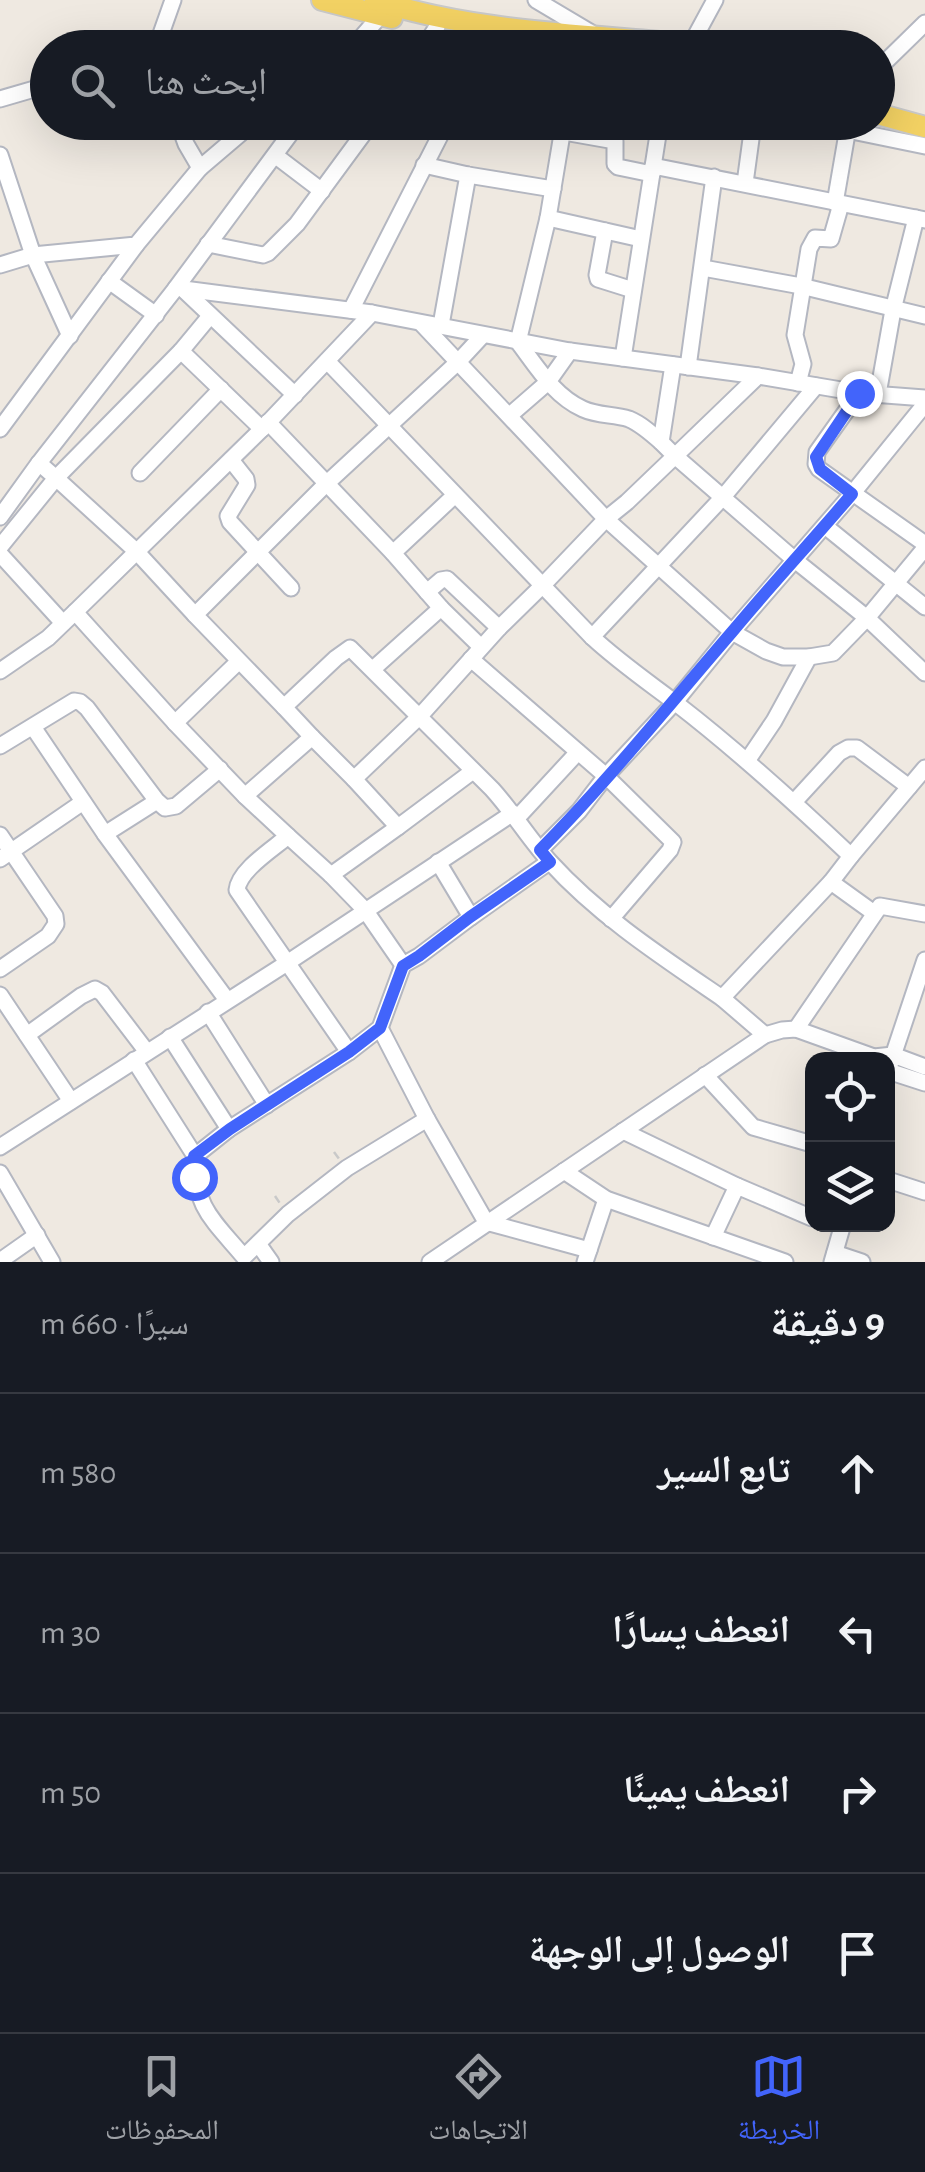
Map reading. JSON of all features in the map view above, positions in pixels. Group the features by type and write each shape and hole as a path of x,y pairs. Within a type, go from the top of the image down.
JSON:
{"main road":[{"path":"322,0 380,6 410,4 511,30"},
{"path":"380,6 445,30"},
{"path":"895,105 925,113"},
{"path":"895,119 925,127"}],"street":[{"path":"162,30 173,0"},
{"path":"536,0 569,30"},
{"path":"699,30 715,0"},
{"path":"364,30 380,6"},
{"path":"895,54 922,30"},
{"path":"0,100 30,91"},
{"path":"895,138 925,146"},
{"path":"185,140 200,168"},
{"path":"0,429 136,246 200,168 233,140"},
{"path":"0,517 39,462 180,289 208,244 287,140"},
{"path":"208,244 268,253 288,234 359,140"},
{"path":"351,310 437,140"},
{"path":"518,342 548,218 561,140"},
{"path":"615,140 618,167 744,183 920,219 893,310 878,394"},
{"path":"623,358 657,140"},
{"path":"744,183 751,140"},
{"path":"798,383 803,364 795,336 801,286 811,243 815,238 830,239 846,140"},
{"path":"0,156 32,255 70,336"},
{"path":"276,156 322,191"},
{"path":"424,165 553,189"},
{"path":"441,325 468,175"},
{"path":"661,442 704,268 714,178"},
{"path":"548,218 641,239"},
{"path":"605,230 598,280 633,290"},
{"path":"0,265 32,255 136,246"},
{"path":"704,268 925,316"},
{"path":"109,281 156,315"},
{"path":"180,289 351,310 570,351 925,401 796,561 606,776 545,856 403,966 380,1028 194,1156"},
{"path":"180,289 295,395"},
{"path":"0,671 48,638 265,426 372,314"},
{"path":"210,316 181,351 56,478 0,551 245,796 366,910 403,966"},
{"path":"420,323 606,519 732,632 783,657 833,652 867,618 925,546 820,469 816,457 859,393"},
{"path":"195,616 483,335"},
{"path":"518,342 567,400 597,414 630,419 647,429 796,561 867,618 925,673"},
{"path":"181,351 326,484 442,608 476,653 674,842 611,919"},
{"path":"510,415 548,382 570,351"},
{"path":"327,361 592,638 747,762 850,856"},
{"path":"354,779 420,716 498,628 606,519 758,376"},
{"path":"592,638 724,498 816,386"},
{"path":"140,472 222,389"},
{"path":"231,460 247,485 228,516 230,522 291,588"},
{"path":"39,462 136,552 398,827"},
{"path":"394,554 455,495"},
{"path":"825,526 925,607"},
{"path":"427,592 447,579 498,628"},
{"path":"373,669 442,608"},
{"path":"284,707 350,648 472,770 515,816 545,856 611,919 722,998 766,1035"},
{"path":"747,762 809,657"},
{"path":"175,723 238,662"},
{"path":"2,740 74,700 80,702 165,808 176,806 220,769"},
{"path":"32,726 104,834 226,1000"},
{"path":"245,796 312,737"},
{"path":"794,802 848,748 857,748 909,786"},
{"path":"0,1147 515,816 578,752"},
{"path":"722,998 831,882 925,768"},
{"path":"332,875 472,770"},
{"path":"104,834 157,801"},
{"path":"6,855 83,802"},
{"path":"0,835 6,855 56,916 48,936 0,969"},
{"path":"288,836 244,874 237,890 349,1052"},
{"path":"438,862 470,917"},
{"path":"831,882 874,912"},
{"path":"789,1030 880,906 925,914"},
{"path":"890,1052 920,992 925,960"},
{"path":"27,1035 81,996 95,989 102,993 194,1156 194,1177 202,1206 241,1259 288,1214 347,1168 427,1119"},
{"path":"0,995 71,1100"},
{"path":"208,1012 267,1105"},
{"path":"380,1028 486,1222 587,1256 606,1200"},
{"path":"430,1262 766,1035 789,1030 852,1052"},
{"path":"170,1037 230,1129"},
{"path":"895,1064 925,1067"},
{"path":"895,1069 925,1084"},
{"path":"704,1075 752,1127 805,1142"},
{"path":"623,1131 805,1215"},
{"path":"564,1171 606,1200 785,1262"},
{"path":"0,1173 52,1262"},
{"path":"895,1182 925,1192"},
{"path":"713,1237 737,1186"},
{"path":"836,1232 833,1258 862,1262"},
{"path":"0,1261 36,1235"},
{"path":"259,1245 271,1262"}],"route":[{"path":"194,1177 194,1156 380,1028 403,966 550,862 540,850 674,702 852,494 820,469 816,457 859,393"}]}
